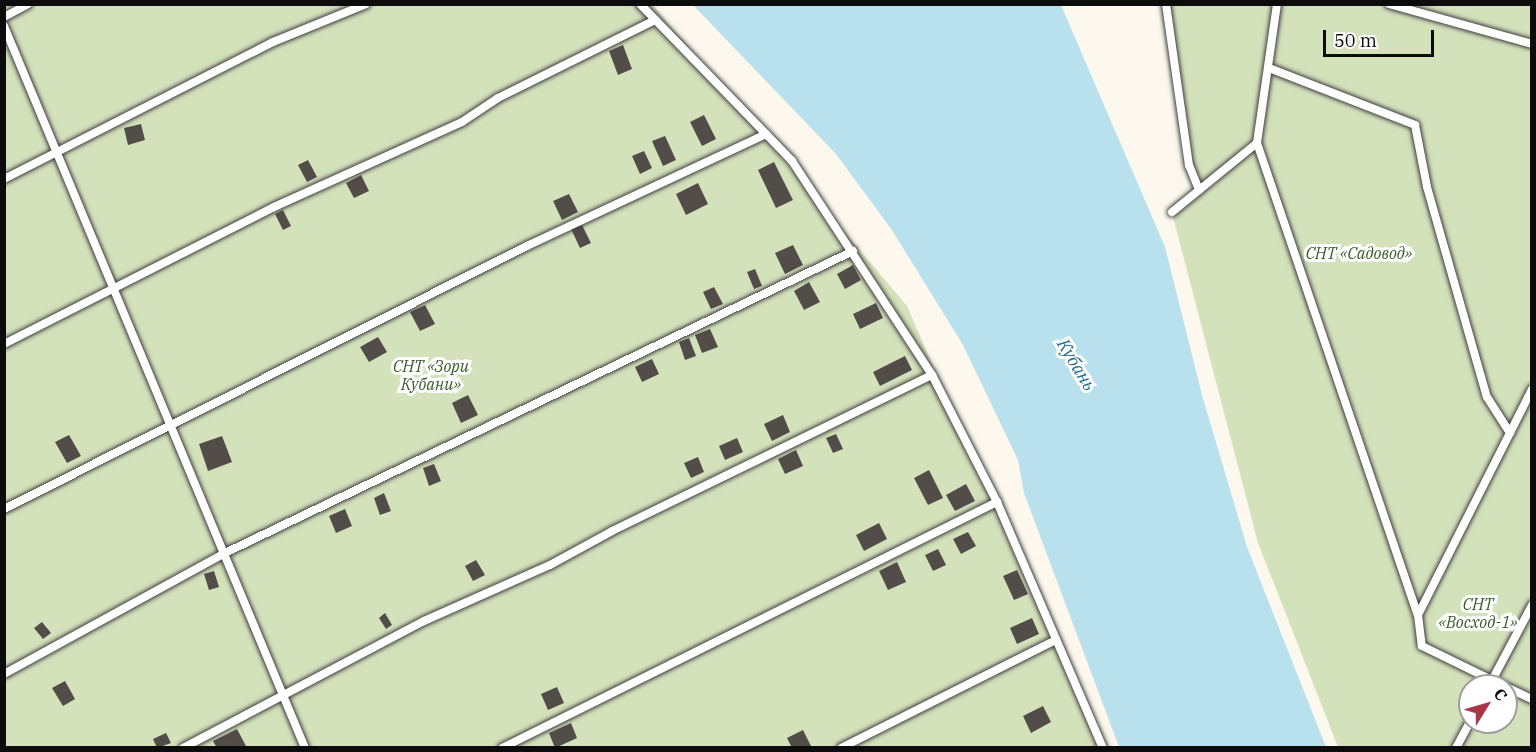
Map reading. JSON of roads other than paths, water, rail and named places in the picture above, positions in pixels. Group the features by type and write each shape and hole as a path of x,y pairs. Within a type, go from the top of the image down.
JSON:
{"lane":[{"path":"4,17 28,4"},
{"path":"4,180 273,42 366,4"},
{"path":"640,4 792,161 932,375 997,502 1103,747"},
{"path":"1166,4 1189,165 1198,190"},
{"path":"1277,4 1257,143 1418,615 1422,645 1474,674"},
{"path":"1389,4 1532,44"},
{"path":"4,344 116,290 274,207 462,122 498,98 655,20"},
{"path":"4,26 56,154 173,423 281,696 305,747"},
{"path":"1269,68 1414,125 1427,187 1487,397 1510,433"},
{"path":"4,509 527,246 766,134"},
{"path":"1172,213 1257,143"},
{"path":"4,674 225,553 853,251"},
{"path":"183,747 424,621 550,565 612,531 932,375"},
{"path":"1418,615 1532,389"},
{"path":"502,747 997,502"},
{"path":"1495,674 1532,606"},
{"path":"840,747 1056,640"},
{"path":"1518,692 1532,699"}],"water":[{"name":"Кубань","path":"693,5 1061,5 1165,247 1202,395 1247,547 1326,747 1119,747 1024,493 1018,460 963,345 892,230 836,154"}],"park label":[{"name":"СНТ «Садовод»","path":"1359,253"},
{"name":"СНТ «Зори Кубани»","path":"431,375"},
{"name":"СНТ «Восход-1»","path":"1478,613"}]}
